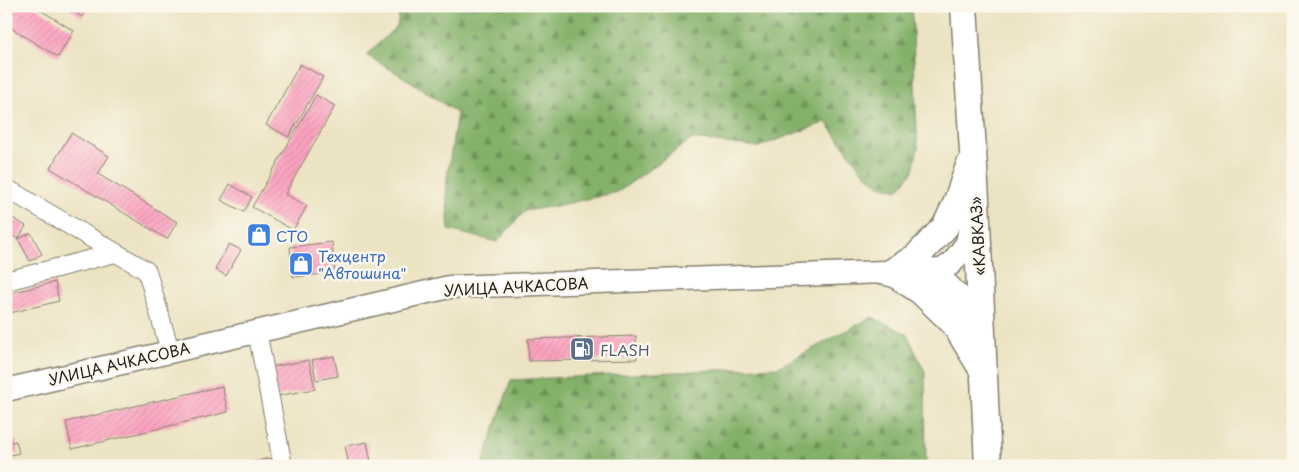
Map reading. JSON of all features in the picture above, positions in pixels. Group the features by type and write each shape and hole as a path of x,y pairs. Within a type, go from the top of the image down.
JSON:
{"highway":[{"name":"«КАВКАЗ»","path":"964,6 976,200 988,466"},
{"path":"890,273 916,257 945,227 956,204 972,156"},
{"path":"917,272 943,282 964,304 982,346"}],"main road":[{"name":"УЛИЦА АЧКАСОВА","path":"6,390 449,287 942,270 952,263 967,242 976,200"},
{"path":"890,273 920,293 953,325 984,376"}],"lane":[{"path":"6,188 147,271 170,351"},
{"path":"6,281 115,253"},
{"path":"257,331 283,466"}],"green space":[{"path":"401,6 912,6 918,148 913,171 898,190 879,185 863,172 826,122 758,147 692,139 618,192 525,211 497,242 449,230 446,185 457,113 410,81 366,55 397,26"},
{"path":"872,317 907,334 925,372 926,466 482,466 511,380 778,367"}],"building":[{"path":"6,6 34,6 74,31 58,57 6,25"},
{"path":"65,6 88,6 82,17"},
{"path":"300,64 323,77 289,137 266,125"},
{"path":"316,95 335,106 285,194 307,206 293,230 252,207"},
{"path":"71,133 109,156 98,174 177,222 167,239 50,168"},
{"path":"230,184 252,197 244,212 221,200"},
{"path":"6,214 26,226 18,239 6,232"},
{"path":"31,233 42,254 30,261 18,239"},
{"path":"332,242 335,273 293,277 290,247"},
{"path":"229,244 241,250 226,276 215,269"},
{"path":"55,282 59,301 6,314 6,294"},
{"name":"FLASH","path":"636,336 637,359 529,361 528,339"},
{"path":"334,356 338,376 316,380 312,360"},
{"path":"309,360 315,389 277,396 271,367"},
{"path":"222,386 228,412 72,449 66,422"},
{"path":"16,441 19,453 6,456 6,443"},
{"path":"367,442 371,462 349,466 345,446"},
{"path":"271,458 273,466 255,466 254,462"}],"place":[{"name":"СТО","path":"259,235"},
{"name":"Техцентр \"Автошина\"","path":"301,264"},
{"name":"FLASH","path":"582,349"}]}
